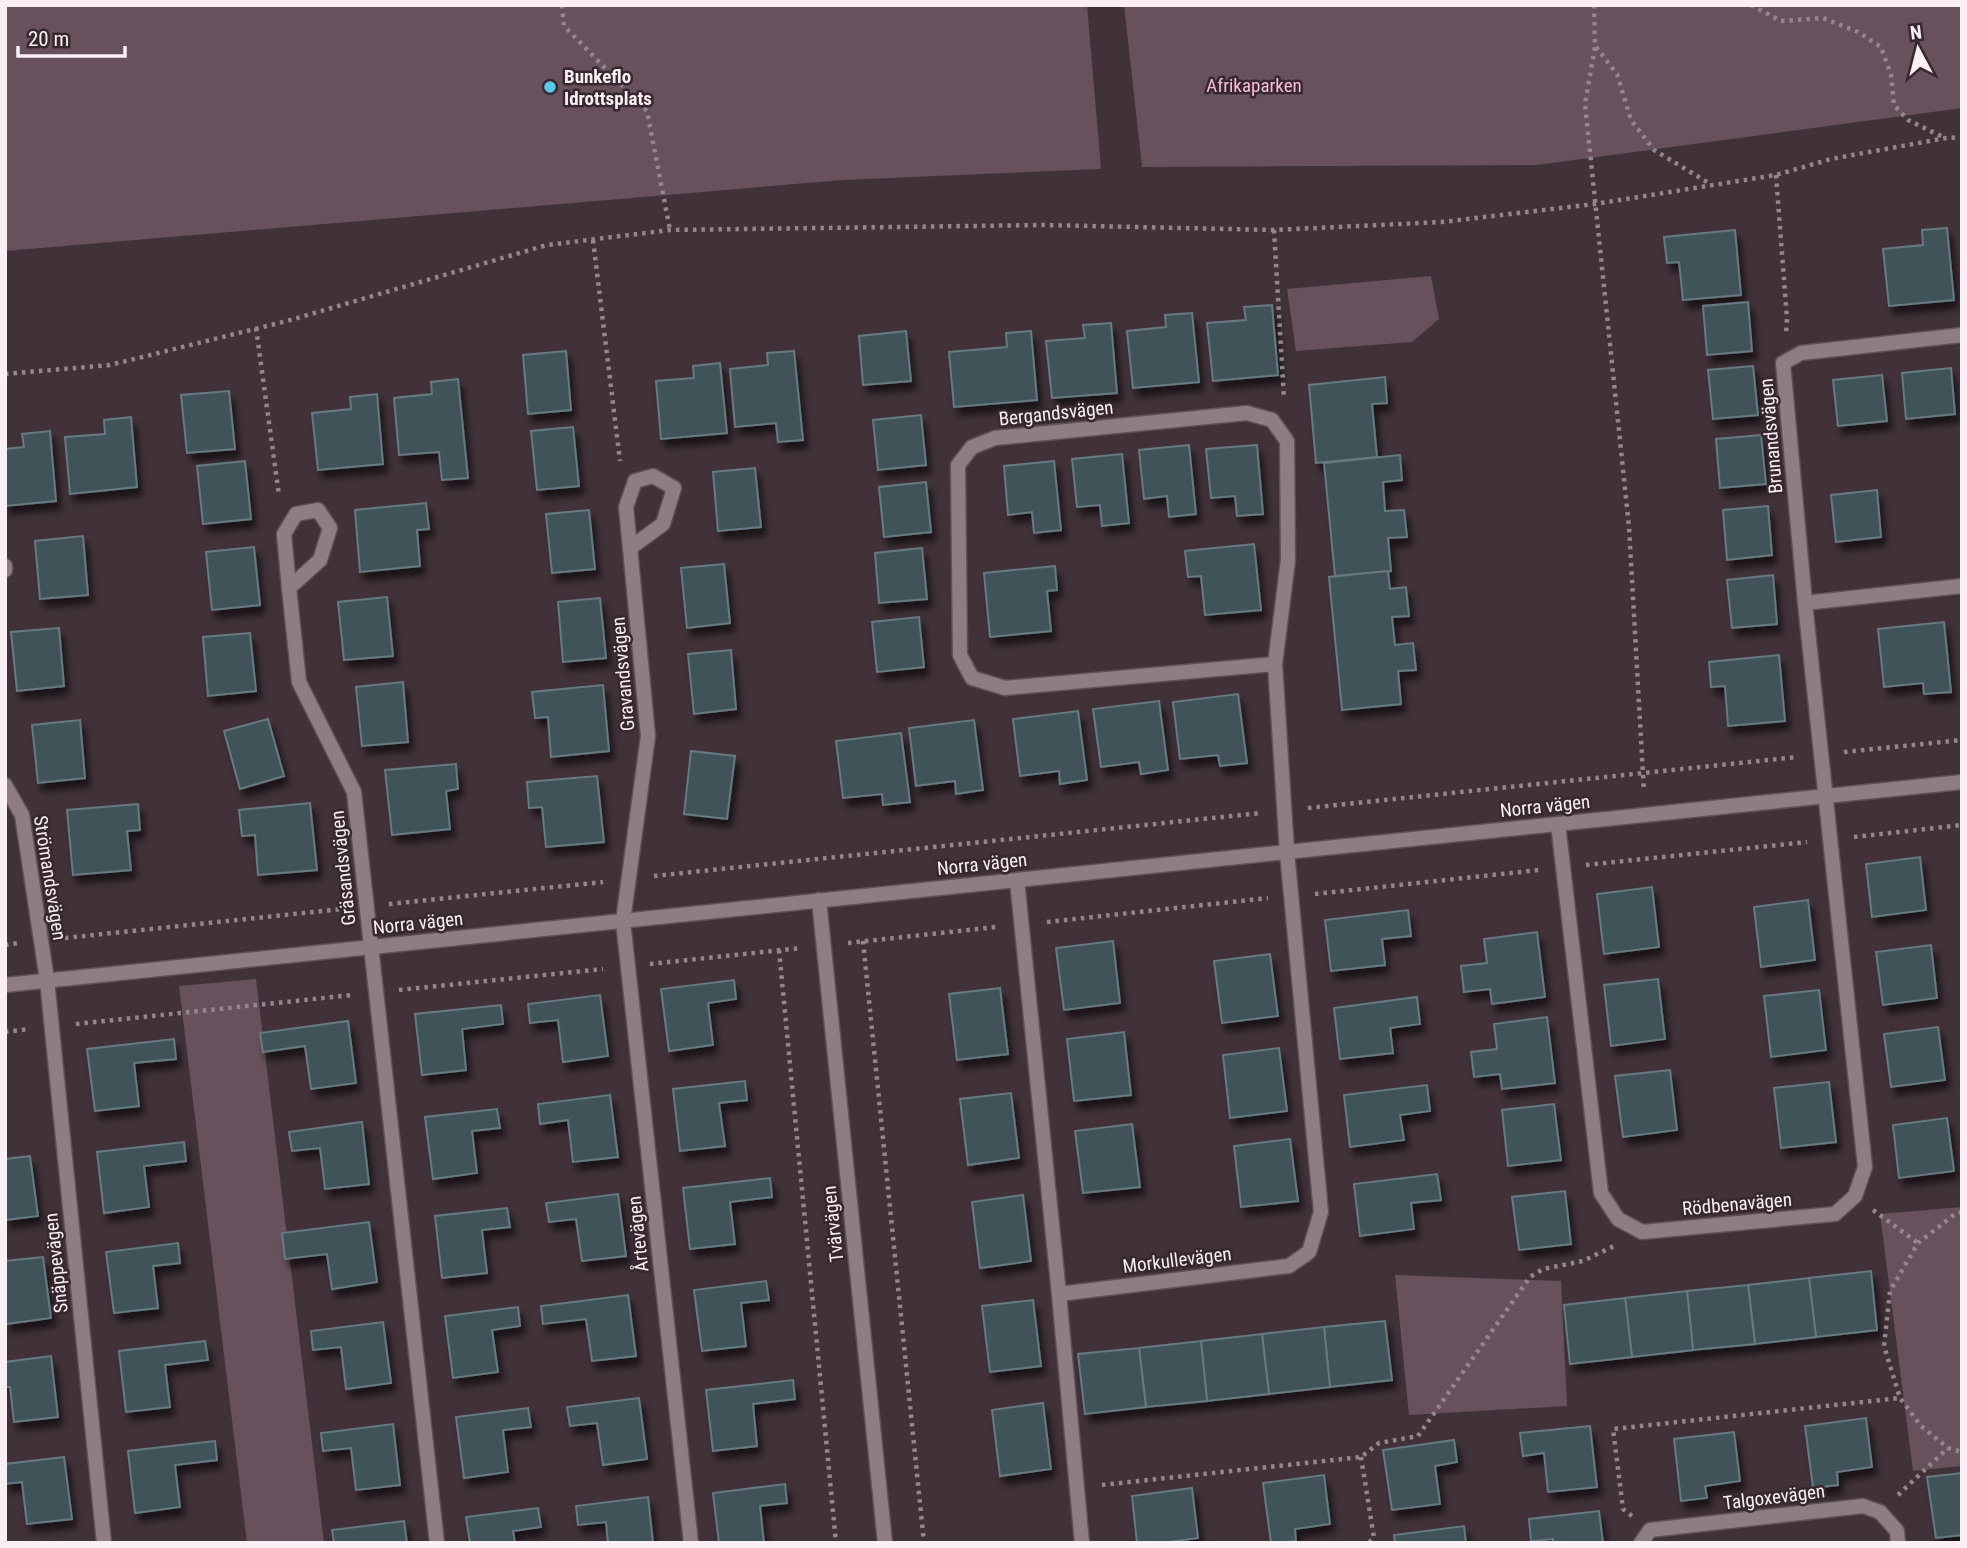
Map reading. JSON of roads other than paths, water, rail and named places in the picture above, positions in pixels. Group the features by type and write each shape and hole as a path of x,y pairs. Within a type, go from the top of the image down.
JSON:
{"street":[{"name":"Brunandsvägen","path":"1826,796 1783,363 1801,354 1962,335"},
{"name":"Bergandsvägen","path":"1247,413 1272,420 1286,440 1288,559 1275,664 1005,688 972,678 960,655 958,465 972,447 995,438 1247,413"},
{"name":"Gravandsvägen","path":"623,921 648,736 626,507 635,481 653,476 674,488 663,524 630,548"},
{"name":"Gräsandsvägen","path":"289,588 320,560 330,527 318,510 296,514 284,534 289,588 299,682 354,792 371,947"},
{"path":"1805,603 1962,586"},
{"path":"1275,664 1287,852"},
{"name":"Norra vägen","path":"5,985 1962,782"},
{"name":"Strömandsvägen","path":"5,785 22,815 47,980"},
{"name":"Rödbenavägen","path":"1558,824 1601,1192 1618,1219 1642,1232 1835,1214 1856,1196 1865,1167 1826,796"},
{"name":"Morkullevägen","path":"1059,1294 1289,1266 1309,1252 1321,1212 1287,852"},
{"path":"1017,880 1082,1543"},
{"name":"Tvärvägen","path":"819,900 885,1543"},
{"name":"Årtevägen","path":"623,921 691,1543"},
{"path":"371,947 438,1543"},
{"name":"Snäppevägen","path":"47,980 104,1543"},
{"name":"Talgoxevägen","path":"1641,1543 1650,1530 1863,1506 1880,1512 1897,1531 1898,1543"}],"place":[{"name":"Bunkeflo Idrottsplats","path":"550,87"}],"park label":[{"name":"Afrikaparken","path":"1254,85"}]}
